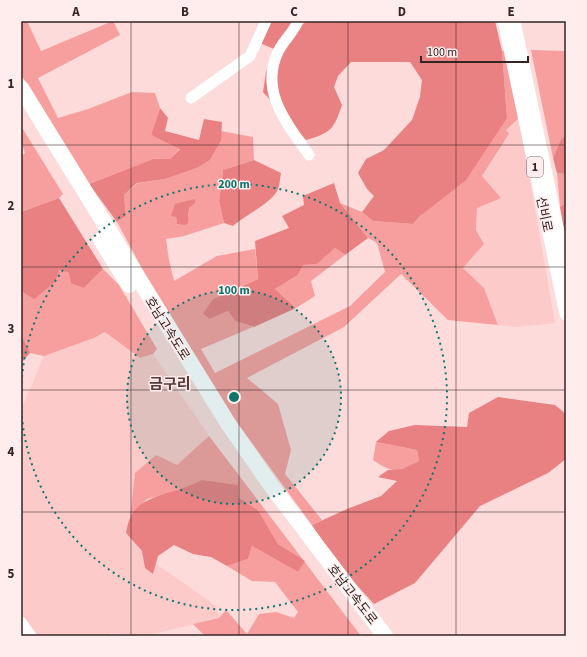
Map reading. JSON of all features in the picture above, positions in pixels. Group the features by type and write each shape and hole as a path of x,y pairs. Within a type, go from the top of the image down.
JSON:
{"highway":[{"name":"호남고속도로","path":"21,88 229,425 274,490 385,636"},
{"name":"호남고속도로","path":"21,105 114,262 210,410 272,502 372,636"}],"main road":[{"name":"선비로","path":"504,21 566,314"},
{"name":"선비로","path":"514,21 566,270"}],"street":[{"path":"191,98 250,56 266,21"},
{"path":"298,21 294,30 278,52 271,77 274,97 287,125 309,156"},
{"path":"21,622 31,636"}],"shaded area":[{"path":"21,21 27,21 41,51 113,21 120,35 38,78 58,118 88,109 132,92 155,93 160,108 151,135 180,148 170,159 153,159 89,184 63,145 21,74"},
{"path":"272,21 298,21 301,25 308,21 495,21 502,51 507,118 466,180 420,216 413,224 373,221 362,212 374,196 367,189 358,173 366,159 384,150 412,120 420,97 422,80 410,62 351,62 338,76 334,87 342,105 337,120 326,132 306,140 263,92 266,72 274,49 260,43"},
{"path":"506,50 519,118 506,130 509,134 482,176 501,198 477,208 476,230 484,244 463,268 484,288 498,325 448,320 401,274 344,327 247,378 278,404 291,450 285,474 322,520 312,525 222,402 152,287 117,222 126,216 124,195 138,183 165,179 197,168 210,160 221,141 221,131 253,137 254,160 223,170 219,201 224,223 184,236 166,239 174,281 217,256 255,249 258,279 213,299 210,319 228,311 235,321 253,327 201,349 215,373 350,306 385,272 377,243 368,238 340,203 362,212 373,221 413,224 507,118 502,51","holes":["195,203 189,208 189,216 177,224 176,217"]},
{"path":"531,50 566,51 566,136 561,139 553,158"},
{"path":"160,108 168,118 165,131 199,140 204,119 222,122 221,141 210,160 197,168 165,179 137,183 124,195 126,216 117,222 89,184 153,159 170,159 180,149 151,135"},
{"path":"519,118 555,323 517,327 498,325 484,288 463,268 484,244 476,230 477,207 482,176 509,135 506,130"},
{"path":"21,126 63,194 59,198 21,212 21,156 25,153 21,142"},
{"path":"566,136 566,174 557,173 553,158 561,139"},
{"path":"254,160 281,173 278,189 274,196 233,226 224,223 219,201 223,170"},
{"path":"557,173 566,174 566,203 560,207"},
{"path":"334,183 340,203 368,238 345,255 335,248 317,264 303,265 298,275 275,289 296,308 254,327 235,321 228,311 210,319 203,314 213,299 258,279 255,241 289,228 282,216 304,205 303,196"},
{"path":"59,198 103,269 84,288 71,283 69,273 59,270 55,282 34,299 21,291 21,212"},
{"path":"195,199 195,203 189,208 188,223 185,225 177,224 176,217 171,216 175,204"},
{"path":"566,203 566,243 560,207"},
{"path":"335,248 345,255 311,281 315,296 296,308 275,289 298,275 303,265 317,264"},
{"path":"103,269 119,285 157,349 153,354 140,358 105,332 94,338 44,356 30,353 21,334 21,291 34,298 59,270 69,273 84,288"},
{"path":"105,332 140,358 153,354 209,436 177,465 130,517 126,533 142,551 153,574 156,564 216,607 220,618 145,636 110,633 108,636 21,636 21,405 24,403 44,356 94,338"},
{"path":"21,334 30,353 21,363"},
{"path":"498,397 555,405 566,414 566,459 548,473 480,506 415,583 374,604 340,567 312,525 381,496 397,481 378,477 388,470 402,469 419,461 417,450 376,442 389,431 415,425 467,427 469,413"},
{"path":"209,436 304,561 278,544 258,510 238,497 201,480 191,487 147,499 130,517 135,473 156,455 177,465"},
{"path":"376,442 417,450 419,461 396,470 386,468 373,460"},
{"path":"201,480 238,485 238,497 258,510 278,544 305,561 298,572 252,546 248,559 227,566 211,557 193,554 174,545 158,556 153,574 145,568 142,551 126,533 129,520 135,510 142,503 192,485"},
{"path":"252,546 298,572 304,561 361,636 205,636 193,624 219,618 226,610 247,634 259,614 276,612 294,618 298,612 275,582 252,581 227,566 248,559"}],"district":[{"name":"금구리","path":"170,384"}]}
